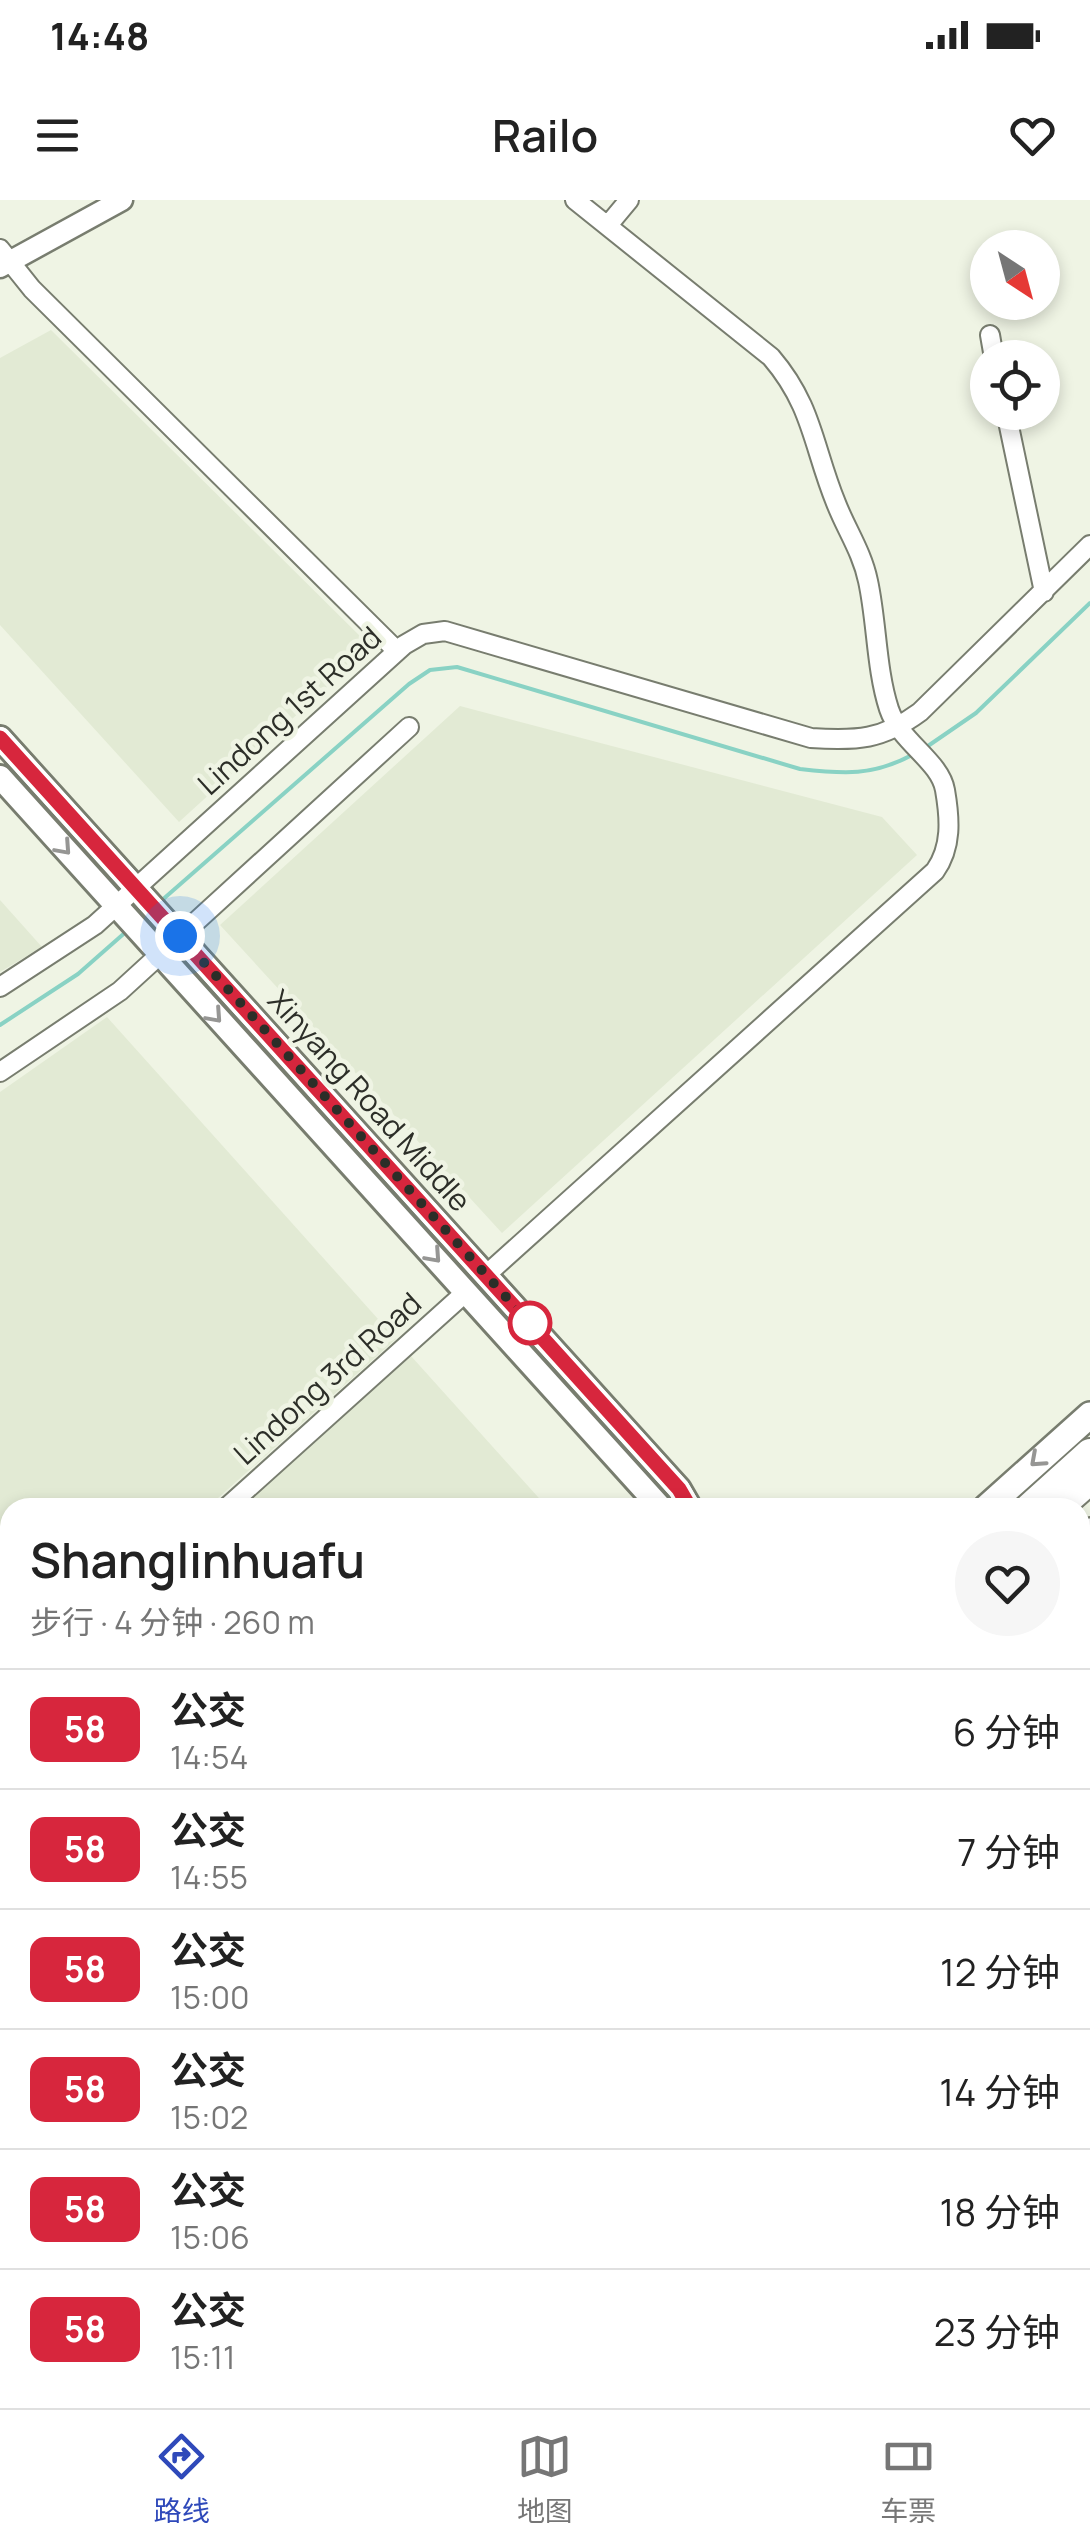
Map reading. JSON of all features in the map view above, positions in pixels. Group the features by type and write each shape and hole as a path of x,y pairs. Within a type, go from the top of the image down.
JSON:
{"highway":[{"path":"1041,1498 1090,1453"},
{"path":"1069,1498 1090,1480"}],"main road":[{"name":"Xinyang Road Middle","path":"0,738 684,1498"},
{"name":"Xinyang Road Middle","path":"0,777 652,1498"},
{"path":"997,1498 1090,1415"}],"street":[{"path":"122,200 3,259 397,651"},
{"path":"486,1275 935,871 946,855 948,836 944,787 932,766 904,737 888,708 868,578 835,502 802,399 772,357 575,200"},
{"path":"609,224 628,200"},
{"path":"990,335 991,340"},
{"path":"1010,430 1044,592"},
{"path":"904,737 1090,545"},
{"name":"Lindong 1st Road","path":"0,986 122,912 397,651 423,634 445,631 811,738 904,737"},
{"path":"0,1072 120,990 155,949 409,727"},
{"name":"Lindong 3rd Road","path":"237,1498 466,1292"}],"shaded area":[{"path":"51,330 371,647 179,822 0,625 0,358"},
{"path":"460,706 882,817 917,855 502,1233 220,925"},
{"path":"0,900 42,947 0,972"},
{"path":"107,1017 396,1339 218,1498 0,1498 0,1092"},
{"path":"411,1356 539,1498 252,1498"}],"waterway":[{"path":"925,748 976,713 1090,603"},
{"path":"161,901 409,684 430,670 457,667 800,769 858,772 884,767 912,755"},
{"path":"0,1025 78,974 128,930"}],"bus line":[{"name":"58","path":"0,738 684,1498"}],"route":[{"path":"180,936 535,1329 530,1323"}]}
